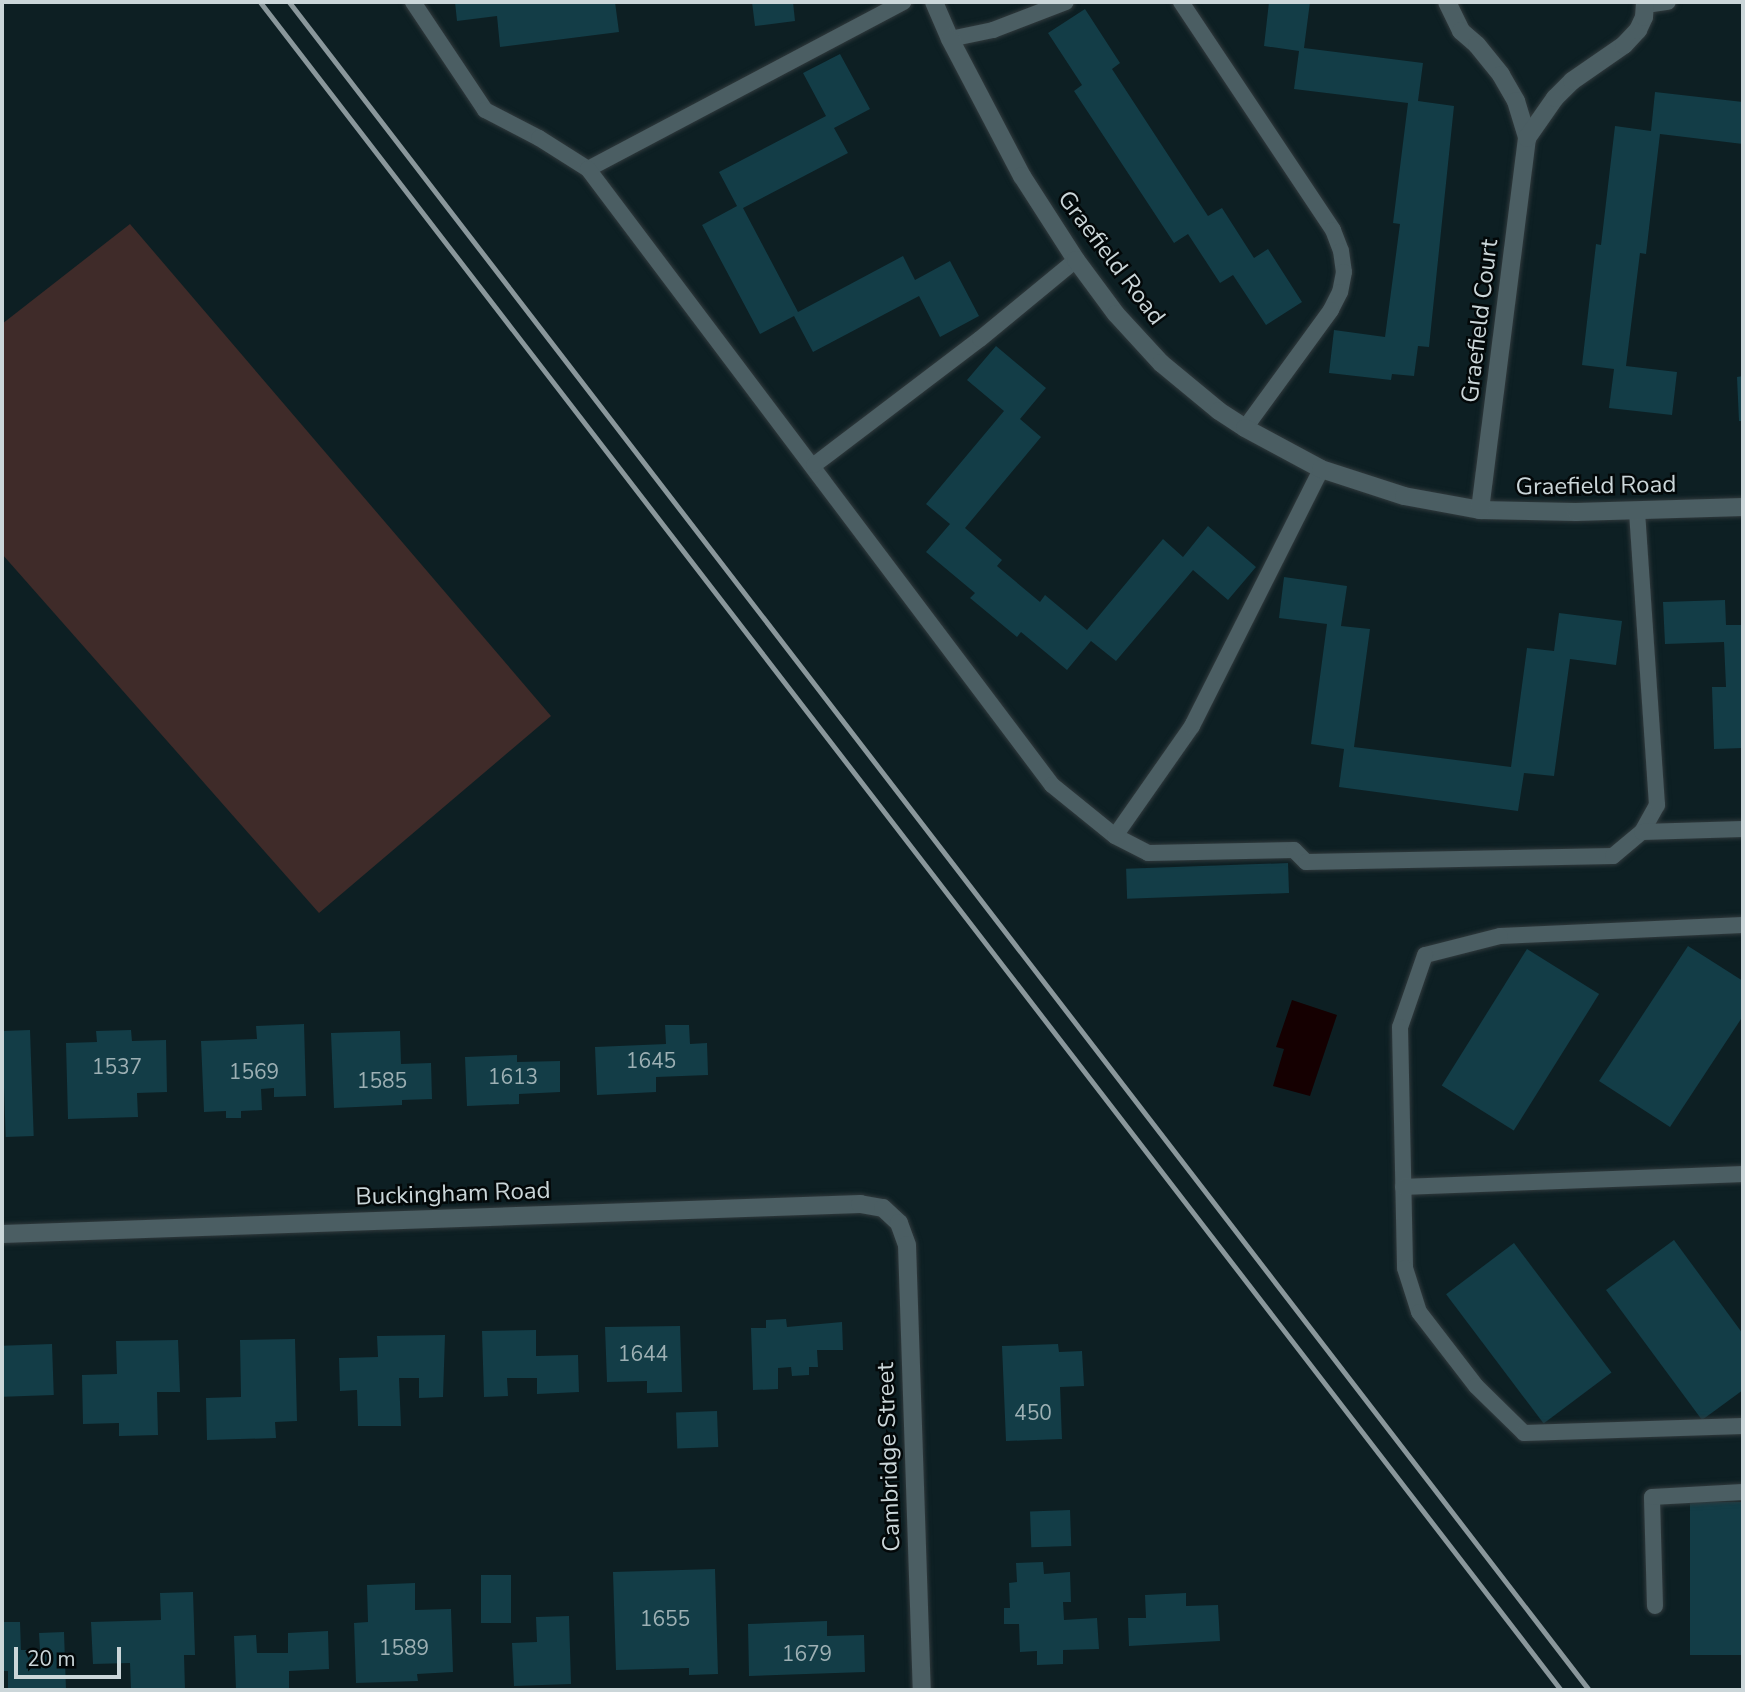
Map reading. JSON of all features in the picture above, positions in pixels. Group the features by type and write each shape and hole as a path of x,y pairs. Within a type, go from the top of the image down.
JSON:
{"street":[{"name":"Graefield Road","path":"934,2 950,39 1023,176 1076,260 1116,314 1161,363 1219,411 1245,428 1321,469 1404,496 1480,510 1637,511 1743,507"},
{"name":"Graefield Court","path":"1447,2 1461,31 1477,45 1501,75 1516,101 1527,138 1480,510"},
{"name":"Graefield Court","path":"1527,138 1555,98 1572,80 1624,45 1638,30 1646,3"},
{"name":"Buckingham Road","path":"2,1234 859,1204 883,1208 899,1223"},
{"name":"Cambridge Street","path":"899,1223 907,1245 922,1690"}],"lane":[{"path":"413,2 485,110 539,138 588,169 814,465 1052,785 1115,836 1148,853 1294,850 1306,862 1613,856 1642,832 1657,805 1637,511"},
{"path":"588,169 903,2"},
{"path":"950,39 993,30 1066,2"},
{"path":"1181,2 1333,230 1341,251 1344,272 1340,292 1331,310 1245,428"},
{"path":"1646,3 1668,2"},
{"path":"814,465 980,339 1076,260"},
{"path":"1115,836 1192,726 1321,469"},
{"path":"1642,832 1743,830"},
{"path":"1743,925 1500,936 1425,954 1399,1027 1405,1268 1419,1312 1476,1387 1524,1433 1743,1426"},
{"path":"1403,1187 1743,1174"},
{"path":"1656,1606 1651,1497 1743,1492"}],"shaded area":[{"path":"130,224 551,716 319,913 2,554 2,324"},
{"path":"1292,1000 1337,1015 1310,1096 1273,1086 1284,1049 1276,1047"}],"building":[{"path":"455,2 615,2 619,32 500,47 497,16 457,21"},
{"path":"752,2 793,2 795,21 755,26"},
{"path":"1269,2 1310,2 1304,48 1423,63 1418,101 1454,106 1429,347 1418,346 1414,376 1392,374 1391,380 1329,373 1334,330 1385,337 1400,224 1393,223 1408,103 1294,89 1299,51 1264,46"},
{"path":"1085,9 1120,63 1112,69 1208,216 1222,208 1254,258 1268,249 1302,302 1266,325 1233,275 1220,283 1188,234 1174,243 1074,91 1082,85 1048,33"},
{"path":"840,54 870,109 834,128 848,153 743,208 798,312 903,256 915,280 950,261 979,316 940,337 919,296 813,352 794,316 760,334 702,225 737,206 719,172 826,116 803,73"},
{"path":"1655,92 1743,102 1743,144 1660,134 1646,254 1640,253 1626,366 1677,372 1672,415 1609,408 1614,369 1582,365 1596,244 1601,245 1615,126 1651,131"},
{"path":"996,346 1046,388 1020,419 1041,437 965,528 1002,560 997,566 1040,602 1045,595 1087,630 1163,539 1183,557 1208,526 1256,567 1228,600 1193,570 1116,661 1091,641 1067,670 1021,632 1017,637 970,598 975,593 926,552 950,524 926,504 1004,411 967,380"},
{"path":"1743,376 1743,421 1739,421 1737,377"},
{"path":"1284,577 1347,586 1341,626 1370,629 1354,747 1511,767 1527,648 1554,651 1559,613 1622,621 1616,665 1570,659 1554,776 1524,773 1518,811 1339,787 1344,749 1311,744 1327,624 1279,618"},
{"path":"1725,600 1726,625 1743,625 1743,748 1714,749 1712,687 1726,687 1724,642 1665,644 1663,602"},
{"path":"1288,863 1289,893 1127,899 1126,869"},
{"path":"1688,946 1743,981 1743,1016 1670,1127 1599,1081"},
{"path":"1527,949 1599,994 1514,1131 1442,1086"},
{"path":"304,1024 306,1096 274,1097 274,1088 261,1089 262,1110 241,1111 241,1118 226,1118 226,1111 204,1112 201,1041 257,1039 256,1026"},
{"path":"665,1025 689,1025 690,1044 707,1043 708,1075 656,1077 656,1092 597,1095 595,1047 666,1044"},
{"path":"30,1030 34,1136 6,1137 2,1031"},
{"path":"131,1030 132,1041 166,1040 167,1092 137,1093 138,1117 68,1119 66,1043 97,1042 96,1031"},
{"path":"400,1031 401,1064 431,1063 432,1099 402,1100 402,1105 334,1108 331,1033"},
{"path":"517,1055 517,1062 560,1061 560,1092 519,1094 519,1104 467,1106 465,1057"},
{"path":"1674,1240 1743,1334 1743,1390 1702,1420 1606,1290"},
{"path":"1514,1243 1611,1372 1544,1424 1446,1294"},
{"path":"786,1319 787,1327 842,1322 843,1350 817,1350 818,1367 809,1367 809,1375 792,1376 791,1367 778,1368 778,1389 753,1390 751,1328 766,1328 766,1320"},
{"path":"680,1326 682,1392 647,1393 647,1381 607,1382 605,1327"},
{"path":"536,1330 536,1356 578,1355 579,1392 537,1394 537,1378 507,1378 508,1396 484,1397 482,1331"},
{"path":"445,1335 443,1397 419,1398 419,1378 399,1378 401,1426 358,1426 357,1390 340,1391 339,1358 378,1357 377,1336"},
{"path":"295,1339 297,1421 275,1422 276,1438 207,1440 206,1398 241,1397 240,1340"},
{"path":"178,1340 180,1392 157,1392 158,1435 119,1436 119,1423 83,1424 82,1375 117,1374 116,1341"},
{"path":"52,1344 54,1395 4,1397 2,1346"},
{"path":"1058,1344 1059,1352 1082,1351 1084,1386 1060,1387 1062,1439 1006,1441 1002,1346"},
{"path":"717,1411 718,1447 677,1448 676,1412"},
{"path":"1690,1502 1743,1502 1743,1655 1690,1655"},
{"path":"1070,1510 1071,1546 1031,1547 1030,1511"},
{"path":"1043,1562 1044,1574 1070,1572 1071,1602 1063,1602 1064,1620 1097,1618 1099,1649 1063,1650 1063,1664 1037,1665 1037,1651 1020,1652 1019,1624 1004,1624 1004,1608 1010,1608 1009,1583 1017,1582 1016,1563"},
{"path":"715,1569 718,1674 689,1675 689,1668 616,1670 613,1572"},
{"path":"481,1575 511,1575 511,1623 481,1623"},
{"path":"415,1583 415,1610 451,1609 453,1672 417,1674 418,1681 356,1683 354,1623 368,1622 367,1585"},
{"path":"193,1592 195,1655 184,1655 185,1690 131,1690 130,1663 93,1664 91,1622 161,1620 160,1593"},
{"path":"1186,1593 1186,1606 1218,1605 1220,1641 1129,1646 1128,1618 1146,1618 1145,1595"},
{"path":"569,1616 571,1684 514,1686 512,1643 537,1642 536,1617"},
{"path":"827,1621 827,1636 864,1635 865,1672 749,1676 748,1624"},
{"path":"2,1622 20,1622 21,1650 40,1650 39,1633 64,1632 66,1690 8,1690 8,1671 2,1671"},
{"path":"328,1631 329,1669 289,1671 289,1690 236,1690 234,1636 256,1635 257,1653 288,1653 288,1633"}],"railway":[{"path":"260,2 1561,1690"},
{"path":"289,2 1589,1690"}]}
